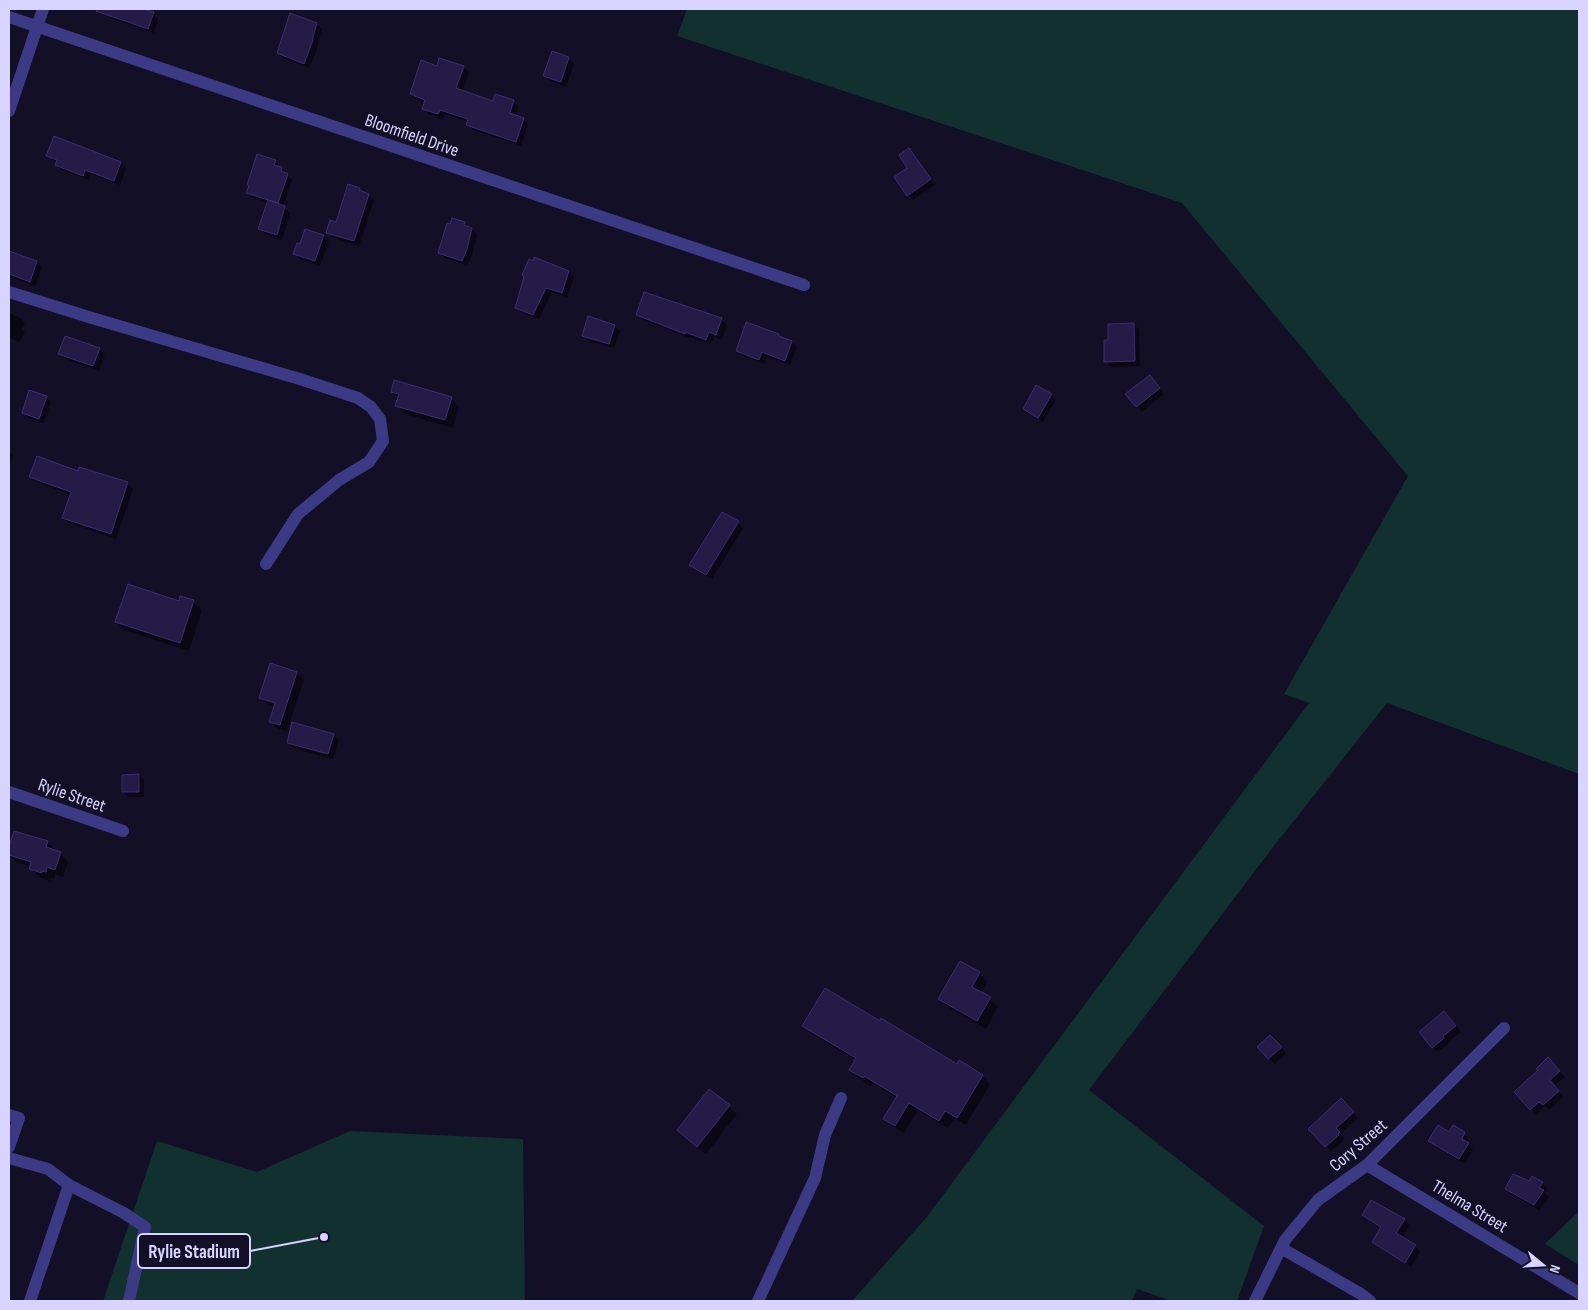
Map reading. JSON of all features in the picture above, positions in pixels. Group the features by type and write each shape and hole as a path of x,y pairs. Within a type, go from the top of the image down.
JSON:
{"street":[{"path":"9,111 43,9"},
{"name":"Bloomfield Drive","path":"9,17 804,285"},
{"path":"9,292 312,383 358,398 371,407 380,419 383,441 369,462 339,480 298,514 266,564"},
{"name":"Rylie Street","path":"9,792 123,831"},
{"name":"Cory Street","path":"1255,1301 1285,1240 1318,1200 1367,1165 1504,1028"},
{"path":"758,1301 815,1178 824,1135 841,1098"},
{"path":"9,1115 18,1118 9,1147"},
{"path":"9,1158 48,1169 69,1185 124,1213 145,1227 129,1301"},
{"name":"Thelma Street","path":"1367,1165 1579,1293"},
{"path":"30,1301 69,1185"},
{"path":"1281,1248 1370,1301"}],"green space":[{"path":"687,9 1579,9 1579,774 1387,703 1270,851 1089,1090 1264,1226 1237,1301 1172,1301 1137,1289 1132,1301 852,1301 926,1218 1309,703 1284,694 1408,476 1182,203 677,36"},
{"path":"350,1131 523,1139 525,1301 103,1301 157,1141 257,1172"},
{"path":"1579,1211 1579,1265 1545,1244"}],"building":[{"path":"97,9 143,9 154,12 148,29 96,11"},
{"path":"290,13 317,23 304,64 277,53"},
{"path":"552,51 569,57 561,82 543,76"},
{"path":"439,58 464,66 456,88 493,101 495,94 514,100 510,113 524,118 516,142 466,125 468,119 440,110 438,114 422,109 425,100 410,94 421,60 437,66"},
{"path":"54,136 121,162 114,181 85,170 83,176 55,165 57,160 46,156"},
{"path":"909,148 931,179 907,196 894,177 907,168 899,155"},
{"path":"257,154 276,160 274,165 282,167 281,171 288,174 278,203 246,193"},
{"path":"348,184 360,188 359,190 369,194 354,241 326,233 330,220 336,222"},
{"path":"268,200 285,206 277,235 258,229"},
{"path":"452,218 465,222 464,225 472,228 462,261 438,253 447,223 450,224"},
{"path":"305,229 324,235 315,261 293,254 297,243 300,244"},
{"path":"9,251 37,261 30,282 9,274"},
{"path":"534,257 569,271 562,293 546,288 533,315 515,308 524,277 522,275 529,259 533,261"},
{"path":"644,292 722,318 716,335 709,332 706,340 636,315"},
{"path":"588,316 615,325 609,344 582,336"},
{"path":"746,322 779,334 779,336 792,341 785,361 762,352 759,360 736,351"},
{"path":"1134,323 1135,361 1104,362 1104,340 1108,340 1108,324"},
{"path":"65,336 100,348 93,366 58,354"},
{"path":"1150,375 1160,388 1136,407 1125,394"},
{"path":"394,380 452,397 445,420 395,406 399,394 391,392"},
{"path":"1036,385 1052,394 1038,418 1023,409"},
{"path":"29,390 47,396 39,419 22,413"},
{"path":"37,456 78,471 79,467 128,482 111,534 62,518 71,492 29,477"},
{"path":"722,512 739,521 706,575 689,565"},
{"path":"128,584 179,601 180,596 194,600 180,643 115,622"},
{"path":"270,663 297,672 280,725 269,722 275,703 259,698"},
{"path":"292,722 334,734 328,754 287,743"},
{"path":"139,774 139,792 122,792 122,775"},
{"path":"14,831 48,841 46,847 61,852 55,870 47,867 46,872 42,871 42,873 29,869 31,862 9,855 9,847"},
{"path":"960,961 980,972 972,987 991,997 977,1021 938,999"},
{"path":"825,988 880,1021 881,1018 957,1064 959,1060 983,1075 957,1118 945,1111 939,1121 909,1103 895,1126 883,1119 897,1096 864,1076 863,1078 849,1070 856,1058 802,1026"},
{"path":"1444,1011 1456,1026 1432,1048 1419,1032"},
{"path":"1270,1035 1282,1047 1268,1059 1257,1047"},
{"path":"1548,1057 1560,1071 1550,1080 1559,1091 1543,1105 1539,1102 1530,1110 1514,1092 1538,1070 1536,1069"},
{"path":"709,1089 730,1105 697,1147 677,1130"},
{"path":"1341,1098 1354,1112 1336,1128 1340,1132 1339,1135 1325,1147 1308,1129"},
{"path":"1438,1125 1449,1132 1453,1125 1465,1132 1462,1139 1469,1143 1459,1159 1428,1141"},
{"path":"1513,1174 1529,1181 1532,1176 1543,1182 1539,1188 1544,1190 1534,1205 1505,1189"},
{"path":"1371,1200 1405,1219 1396,1233 1416,1245 1405,1263 1372,1242 1381,1227 1362,1215"}],"place":[{"name":"Rylie Stadium","path":"324,1237"}]}
